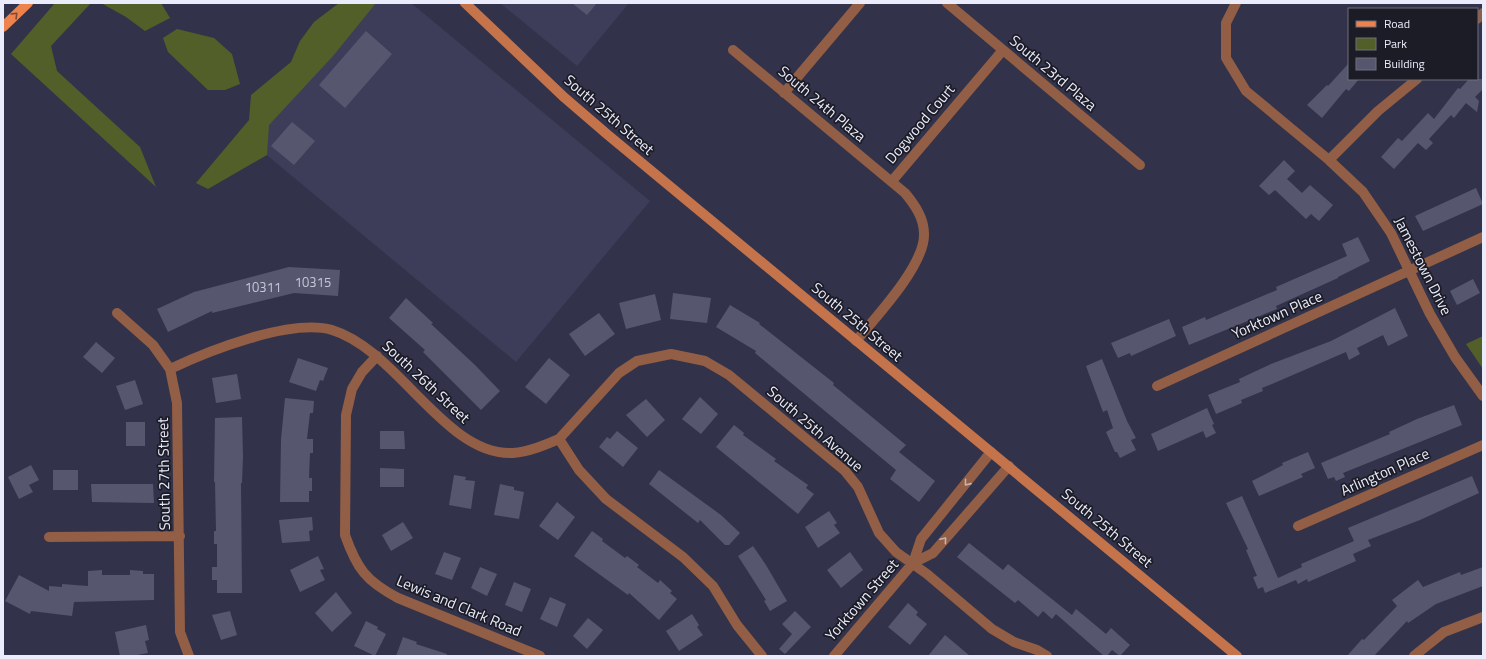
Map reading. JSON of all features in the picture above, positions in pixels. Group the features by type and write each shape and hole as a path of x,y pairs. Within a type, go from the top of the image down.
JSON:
{"main road":[{"path":"3,27 28,3"}],"street":[{"name":"South 25th Street","path":"465,3 565,98 608,135 1237,656"},
{"path":"784,93 860,3"},
{"name":"South 23rd Plaza","path":"948,3 1140,165"},
{"name":"Jamestown Drive","path":"1236,3 1226,23 1226,58 1246,92 1329,160 1363,192 1391,233 1430,314 1455,357 1483,396"},
{"name":"South 24th Plaza","path":"733,50 892,181"},
{"name":"Dogwood Court","path":"856,341 914,267 924,235 922,220 916,206 892,181 1003,50"},
{"path":"1329,160 1378,111 1416,80"},
{"path":"1409,271 1483,237"},
{"name":"Yorktown Place","path":"1157,386 1409,271"},
{"name":"South 27th Street","path":"117,313 153,345 170,369 177,403 180,536 180,632 189,656"},
{"name":"South 26th Street","path":"170,369 232,343 277,332 309,328 332,330 359,342 377,356 448,424 465,438 481,447 513,453 544,445 559,439"},
{"name":"South 25th Avenue","path":"559,439 604,388 619,373 637,360 671,354 705,361 729,375 844,471 858,486 879,533 896,552 913,563 992,630 1014,642 1037,650 1047,656"},
{"name":"Lewis and Clark Road","path":"377,356 362,372 352,389 346,415 345,535 360,570 378,587 398,598 540,656"},
{"path":"559,439 580,470 606,499 683,557 713,586 737,625 762,656"},
{"name":"Arlington Place","path":"1298,526 1483,445"},
{"name":"Yorktown Street","path":"834,656 913,563 921,539 991,452"},
{"name":"Yorktown Street","path":"913,563 933,553 1008,466"},
{"path":"49,536 180,536"},
{"path":"1414,656 1444,632 1483,617"}],"shaded area":[{"path":"366,3 411,3 650,201 516,362 251,142"},
{"path":"500,3 629,3 577,66"}],"green space":[{"path":"55,3 91,3 51,46 57,71 140,147 156,187 11,54"},
{"path":"101,3 161,3 170,18 145,31 126,17"},
{"path":"339,3 376,3 333,56 269,125 267,155 208,189 196,183 249,120 251,95 291,62 300,41 314,22"},
{"path":"177,29 214,38 232,54 240,84 225,90 208,90 168,52 163,38"},
{"path":"1483,336 1483,369 1466,344"}],"building":[{"path":"572,3 597,3 587,15"},
{"path":"366,31 392,54 345,108 319,85"},
{"path":"1348,64 1348,80 1358,80 1349,91 1346,89 1322,118 1307,105 1327,85 1328,86"},
{"path":"1483,79 1483,89 1475,97 1479,101 1477,112 1466,103 1454,118 1451,115 1429,139 1433,143 1426,150 1418,143 1394,169 1381,157 1398,138 1402,141 1428,113 1434,119 1458,88 1460,89 1468,80"},
{"path":"292,122 315,141 294,165 271,146"},
{"path":"1284,160 1295,171 1287,179 1302,193 1310,185 1333,205 1319,221 1311,214 1306,219 1275,190 1269,195 1259,186"},
{"path":"1476,188 1483,204 1423,231 1415,216"},
{"path":"1358,237 1370,261 1338,278 1276,306 1277,309 1189,345 1182,327 1205,317 1206,320 1277,290 1276,287 1347,256 1342,244"},
{"path":"289,267 340,270 338,296 294,293 212,313 212,311 168,332 157,309 194,292"},
{"path":"1473,279 1480,293 1457,305 1450,291"},
{"path":"673,293 711,298 707,323 670,319"},
{"path":"655,294 661,320 626,329 619,303"},
{"path":"406,298 433,323 431,324 475,365 500,391 481,410 423,352 425,350 389,318"},
{"path":"730,305 760,323 759,324 834,383 833,385 906,445 899,452 935,481 919,502 890,479 896,470 755,353 756,351 716,327"},
{"path":"1395,308 1408,336 1388,346 1383,335 1357,348 1360,354 1349,360 1346,352 1262,388 1263,391 1241,400 1242,403 1216,414 1208,395 1240,382 1239,379 1271,364 1331,341"},
{"path":"599,313 615,334 585,356 569,334"},
{"path":"1169,319 1176,336 1131,356 1130,353 1118,358 1111,343"},
{"path":"96,342 115,358 102,373 83,357"},
{"path":"298,358 328,368 323,381 320,380 316,391 289,382"},
{"path":"549,358 570,375 546,404 525,387"},
{"path":"1102,359 1127,421 1136,438 1131,440 1136,450 1120,458 1117,452 1115,452 1106,432 1113,428 1107,410 1103,412 1086,366"},
{"path":"237,374 241,399 216,403 212,378"},
{"path":"135,380 143,404 125,410 116,386"},
{"path":"700,397 718,414 701,434 682,419"},
{"path":"285,398 314,401 313,413 310,413 307,439 313,439 313,453 310,453 309,478 312,478 312,491 309,491 309,502 280,502 281,439"},
{"path":"646,399 665,420 647,437 626,415"},
{"path":"1454,405 1462,425 1343,473 1345,477 1336,481 1334,477 1328,479 1321,463 1390,434 1389,432 1417,419"},
{"path":"1207,408 1216,433 1206,438 1203,431 1158,451 1151,434"},
{"path":"242,417 242,593 217,593 217,580 212,580 212,567 217,567 217,544 214,544 214,531 216,531 214,482 215,418"},
{"path":"126,422 145,422 145,446 126,446"},
{"path":"734,425 744,433 743,435 776,459 774,461 808,485 806,488 814,494 798,514 716,447"},
{"path":"380,431 404,431 405,449 380,449"},
{"path":"617,431 638,448 623,467 599,447 607,437 610,439"},
{"path":"1308,452 1315,468 1301,474 1303,477 1259,496 1252,481 1283,465 1282,463"},
{"path":"31,465 39,480 29,485 33,492 19,499 8,477"},
{"path":"380,468 404,469 404,487 380,487"},
{"path":"53,470 78,470 78,490 53,490"},
{"path":"659,470 721,515 740,533 729,545 725,545 700,520 698,523 649,484"},
{"path":"454,475 466,477 465,480 475,481 471,509 449,505"},
{"path":"1472,476 1479,493 1420,520 1368,540 1371,546 1353,554 1356,561 1308,582 1307,579 1298,584 1296,580 1265,593 1263,587 1258,589 1253,577 1257,576 1246,550 1248,549 1226,503 1242,496 1278,578 1302,567 1301,564 1354,541 1348,528"},
{"path":"91,484 153,484 154,503 92,502"},
{"path":"500,484 514,487 514,490 524,492 519,519 494,515"},
{"path":"557,502 575,517 558,540 539,526"},
{"path":"829,511 837,523 834,525 840,533 818,548 805,527"},
{"path":"312,517 313,530 309,531 310,541 282,543 279,520"},
{"path":"403,522 413,538 391,551 382,535"},
{"path":"592,531 603,539 602,541 625,558 627,556 639,565 637,567 658,583 660,580 672,591 670,593 677,599 659,620 629,593 628,595 574,556"},
{"path":"969,543 1003,570 1008,564 1072,615 1076,609 1106,634 1111,628 1130,645 1120,656 1112,650 1107,656 1104,656 1056,614 1052,619 1043,611 1038,617 1018,600 1015,603 957,557"},
{"path":"753,546 787,601 770,611 764,601 766,600 738,556"},
{"path":"444,552 461,558 452,580 435,574"},
{"path":"850,552 863,570 841,588 827,570"},
{"path":"318,556 324,569 320,570 325,580 300,592 290,570"},
{"path":"480,567 497,574 487,596 471,588"},
{"path":"1483,567 1483,586 1436,604 1408,623 1407,621 1374,656 1347,656 1362,639 1364,640 1397,606 1392,600 1418,580 1423,587 1460,572 1461,575"},
{"path":"102,570 102,575 130,575 130,570 143,571 143,574 154,574 154,600 74,602 72,616 31,611 30,614 5,601 19,575 49,591 49,586 62,587 62,584 88,586 88,571"},
{"path":"514,582 531,589 522,612 505,605"},
{"path":"336,592 352,613 332,632 315,613"},
{"path":"550,597 566,604 557,627 540,619"},
{"path":"908,603 918,612 916,615 927,624 910,645 888,627"},
{"path":"230,611 237,635 221,640 212,615"},
{"path":"795,611 811,627 785,654 779,649 792,634 782,624"},
{"path":"692,614 699,625 697,627 703,635 679,651 666,631"},
{"path":"588,618 603,630 587,649 573,636"},
{"path":"366,621 378,627 377,629 386,634 375,656 354,646"},
{"path":"146,625 149,640 145,641 148,653 132,656 120,656 115,632"},
{"path":"945,635 970,656 928,656"},
{"path":"403,637 417,642 416,644 447,654 447,656 396,656"}]}
